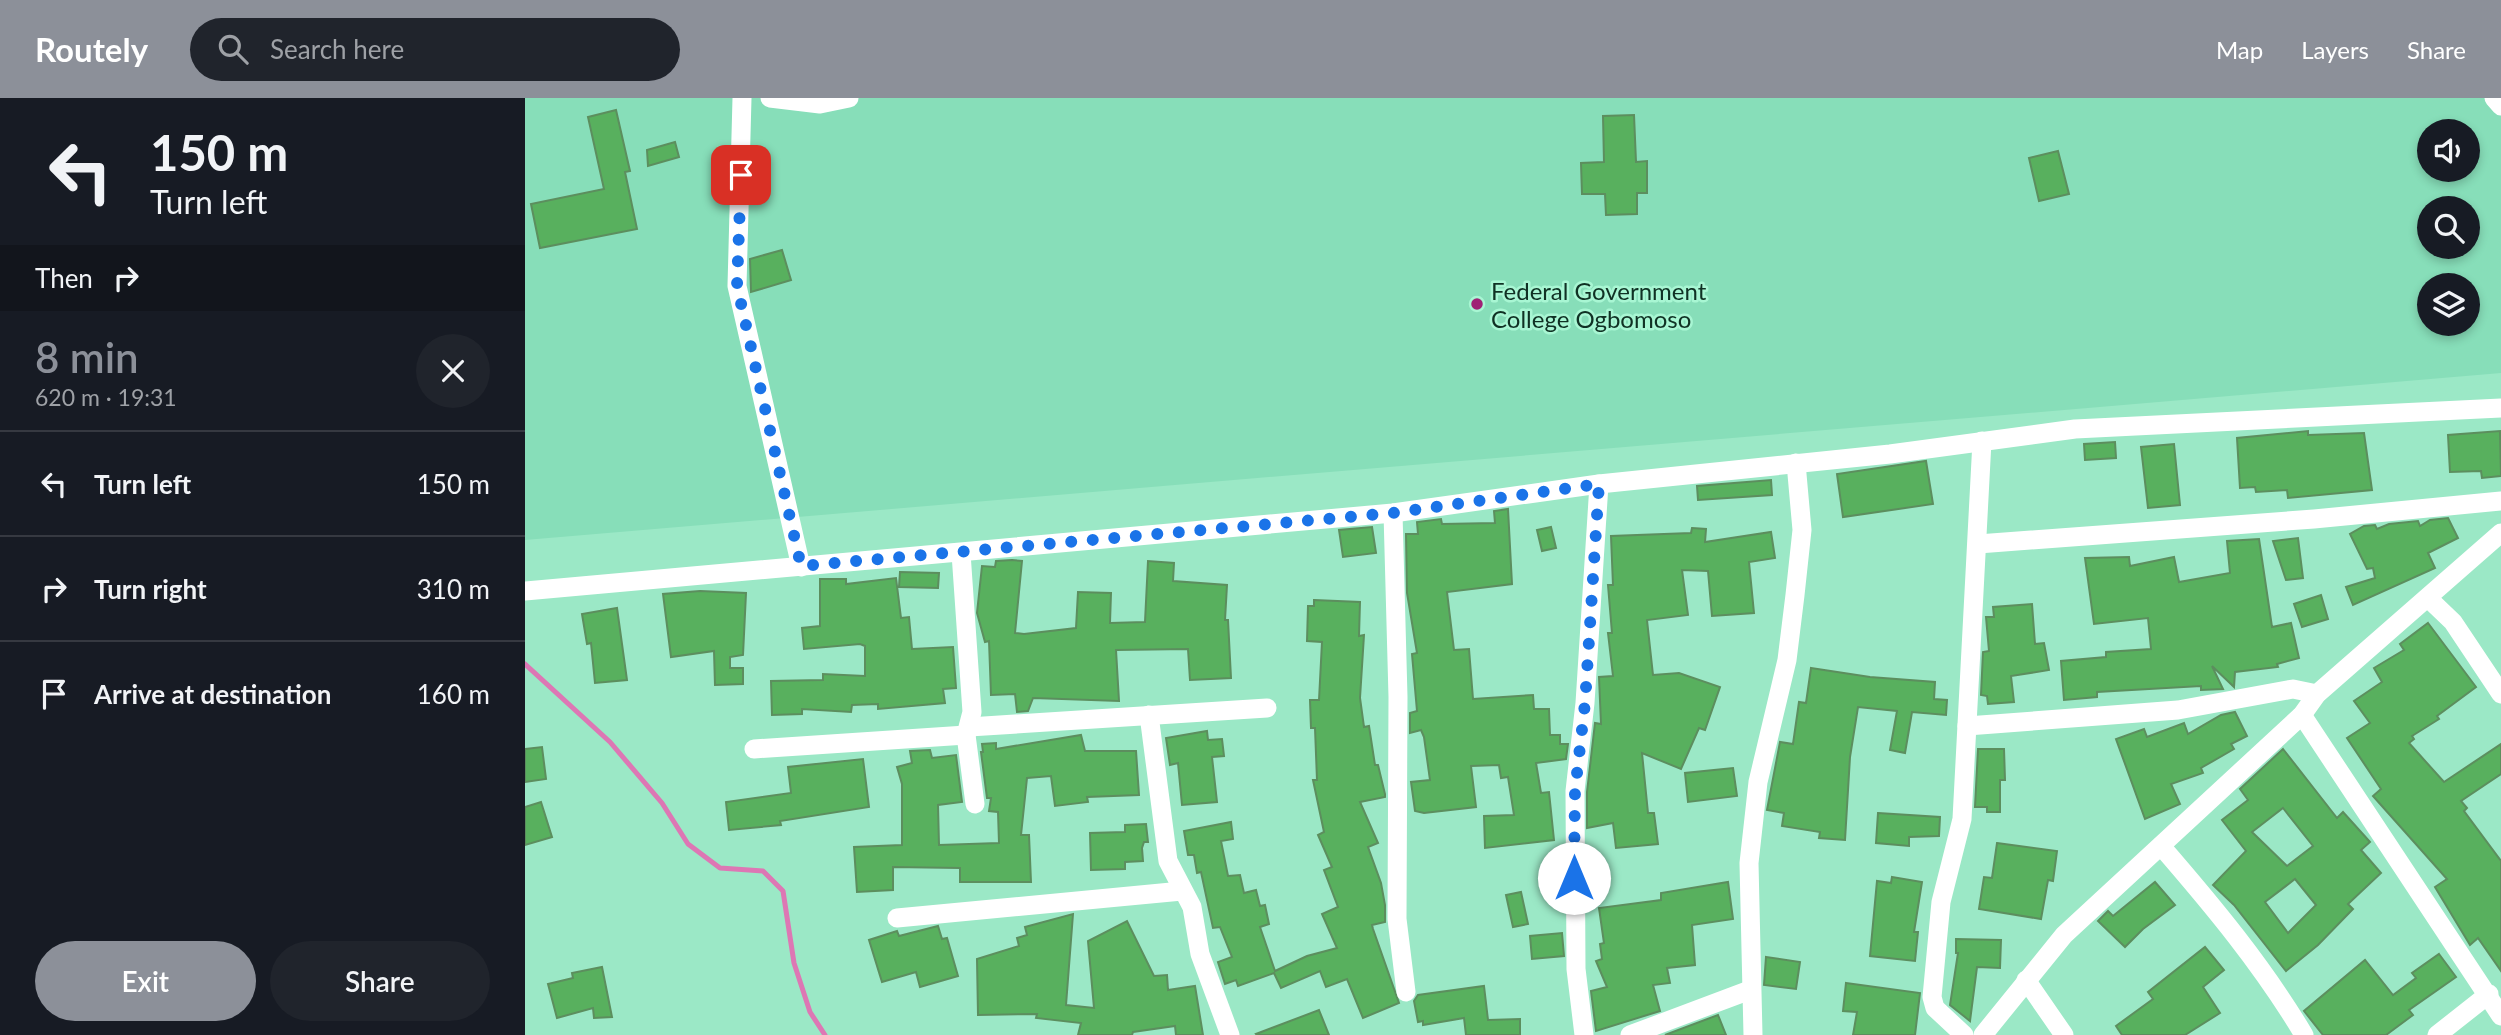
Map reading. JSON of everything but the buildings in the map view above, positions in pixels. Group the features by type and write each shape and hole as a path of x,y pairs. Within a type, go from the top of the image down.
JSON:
{"street":[{"path":"742,98 737,286 801,566"},
{"path":"770,98 820,104 849,98"},
{"path":"2494,98 2501,106"},
{"path":"525,591 1393,513 1599,484 2075,429 2501,408"},
{"path":"1964,1035 1935,1009 1932,997 1941,902 1962,819 1982,441"},
{"path":"1753,1035 1749,863 1758,782 1787,660 1795,594 1802,530 1796,463"},
{"path":"1584,1035 1576,969 1575,791 1585,703 1599,484"},
{"path":"1978,544 2314,519 2501,501"},
{"path":"1393,513 1398,697 1397,919 1406,992"},
{"path":"1983,1035 2064,935 2302,715 2317,694 2429,599 2501,533"},
{"path":"961,553 972,712 967,731 975,804"},
{"path":"2429,599 2453,622 2501,694"},
{"path":"1966,726 2142,714 2293,689 2317,694"},
{"path":"754,749 1149,715 1267,708"},
{"path":"1149,715 1168,861 1192,907 1200,954 1230,1035"},
{"path":"2302,715 2489,994 2501,1016"},
{"path":"2161,846 2235,933 2282,997 2304,1035"},
{"path":"897,918 1182,891"},
{"path":"2026,980 2064,1035"},
{"path":"1630,1035 1750,990"},
{"path":"2437,1035 2489,994"}],"shaded area":[{"name":"Federal Government College Ogbomoso","path":"525,98 2501,98 2501,373 525,540"}],"waterway":[{"path":"525,664 610,742 662,803 688,844 720,868 763,871 783,891 794,963 810,1012 825,1035"}],"place":[{"name":"Federal Government College Ogbomoso","path":"1477,304"}],"route":[{"path":"741,175 740,227 735,267 737,286 801,566 1393,513 1599,484 1585,703 1575,791 1574,878"}]}
